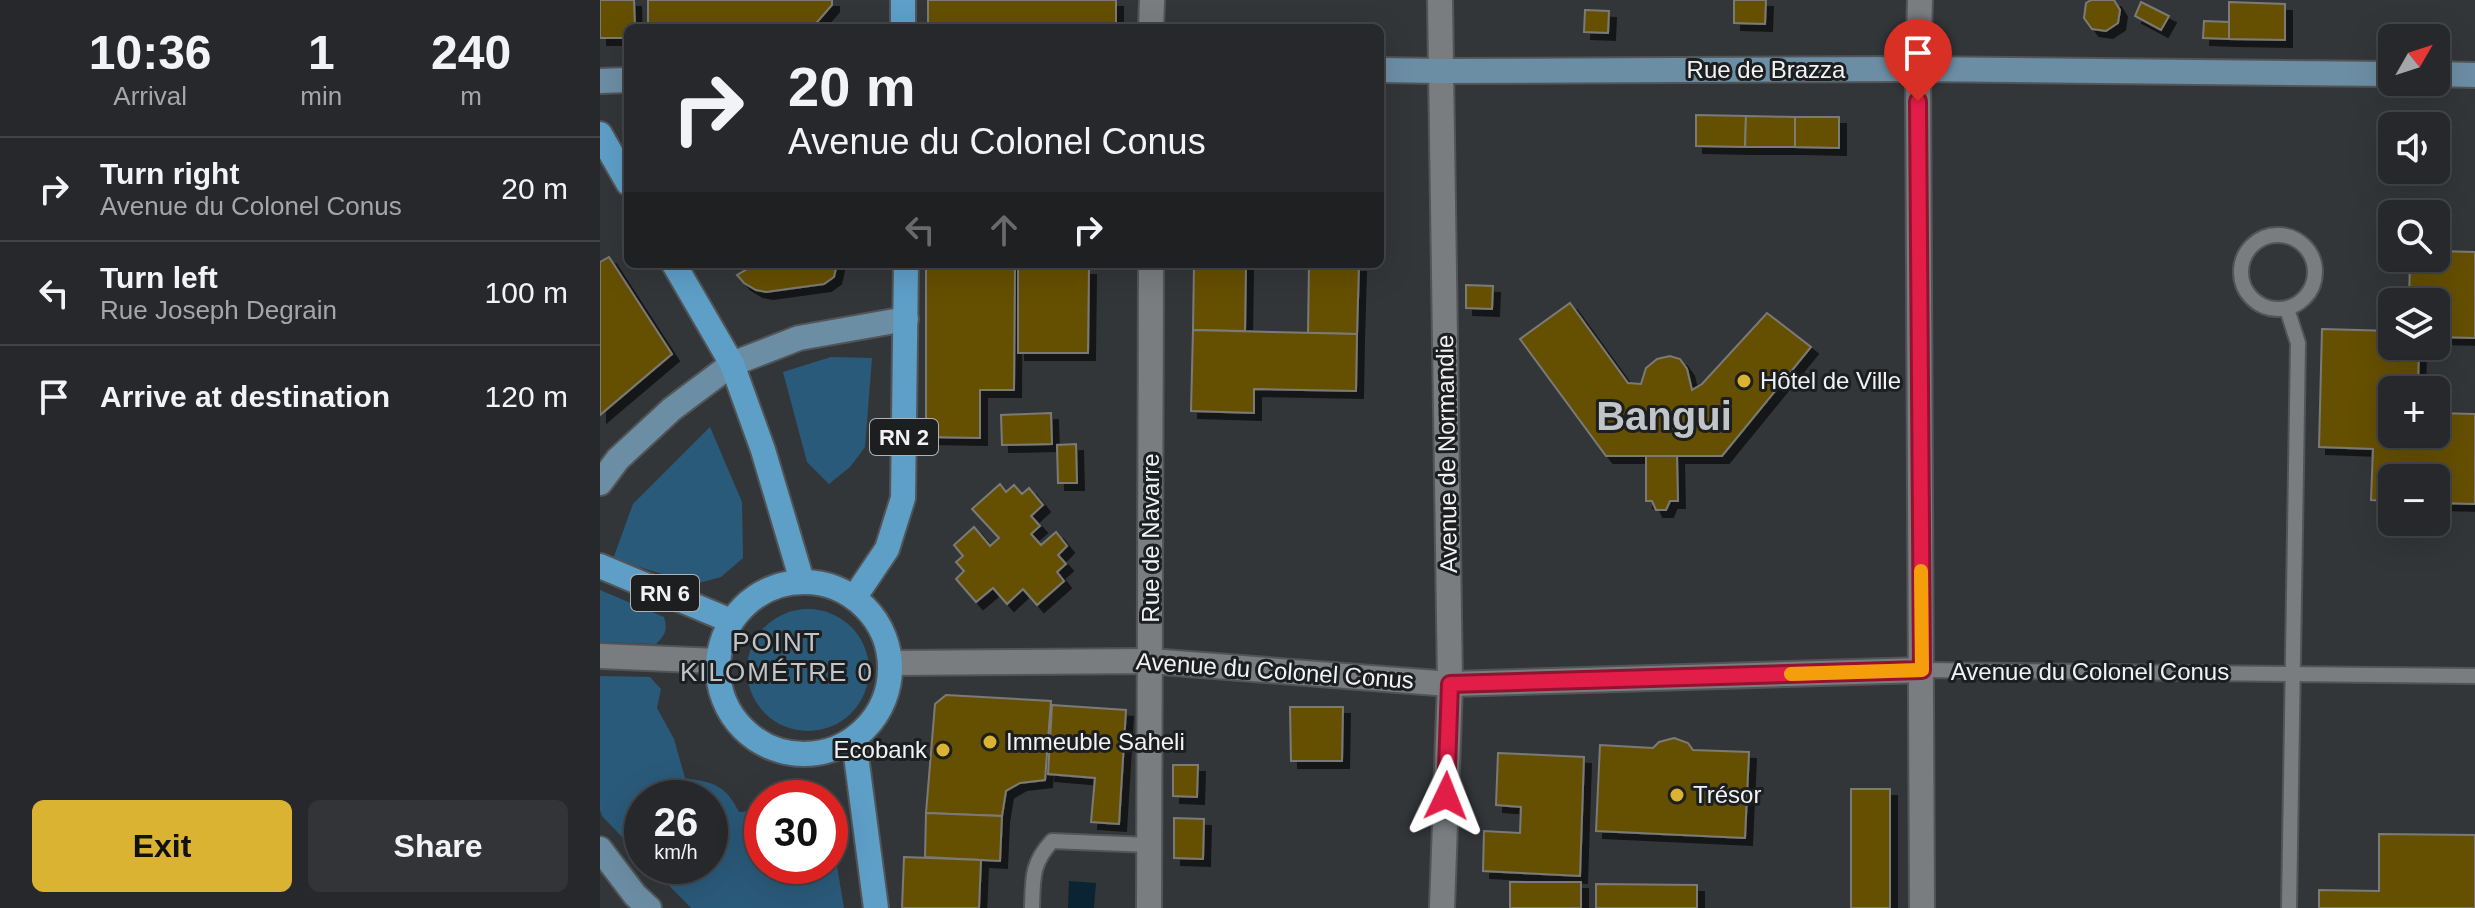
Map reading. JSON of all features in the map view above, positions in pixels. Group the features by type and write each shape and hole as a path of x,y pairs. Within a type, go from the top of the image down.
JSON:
{"main road":[{"path":"903,0 903,24"},
{"path":"600,134 624,176"},
{"path":"676,268 732,364 763,450 802,581"},
{"name":"RN 2","path":"854,598 887,549 903,498 906,268"},
{"name":"RN 6","path":"600,566 731,621"},
{"path":"802,581 830,586 854,598 879,626 887,644 889,685 882,707 870,725 854,740 824,753 791,755 760,744 736,722 721,694 717,661 721,640 731,621 750,600 775,586 802,581"},
{"path":"854,740 876,908"}],"street":[{"path":"1151,24 1152,0"},
{"name":"Avenue de Normandie","path":"1440,0 1450,684 1442,908"},
{"path":"1920,0 1922,908"},
{"name":"Rue de Brazza","path":"1384,70 1918,69 2378,74"},
{"path":"2450,74 2475,75"},
{"path":"600,81 624,80"},
{"name":"Rue de Navarre","path":"1149,908 1151,268"},
{"path":"600,483 618,459 672,409 732,364 799,338 906,319"},
{"path":"600,656 717,661"},
{"name":"Avenue du Colonel Conus","path":"890,663 1150,661 1450,684 1922,670"},
{"path":"600,849 635,895 649,908"}],"lane":[{"path":"2272,236 2300,242 2313,259 2316,271 2312,289 2304,299 2287,309 2274,310 2259,305 2243,284 2241,271 2244,257 2251,246 2272,236"},
{"path":"2287,309 2298,343 2289,908"},
{"name":"Avenue du Colonel Conus","path":"1922,670 2475,676"},
{"path":"1032,908 1033,877 1039,855 1052,841 1149,845"}],"shaded area":[{"path":"831,357 872,358 865,447 850,467 829,484 807,462 783,372"},
{"path":"710,427 742,502 743,558 721,577 695,584 613,559 633,504"},
{"path":"600,590 664,617 666,629 662,638 656,644 600,642"},
{"path":"808,609 831,614 851,627 864,647 869,670 864,693 851,713 831,726 808,731 785,726 765,713 752,693 747,670 752,647 765,627 785,614"},
{"path":"600,676 650,677 661,689 657,708 674,739 685,778 698,780 624,780 624,839 600,810"},
{"path":"728,795 739,812 744,812 744,884 840,884 844,908 691,908 668,884 728,884"},
{"path":"1069,881 1096,883 1094,908 1068,908"}],"building":[{"path":"600,0 634,0 635,24 624,24 624,38 600,38"},
{"path":"648,0 832,0 832,5 815,24 648,24"},
{"path":"928,0 1116,0 1116,24 928,24"},
{"path":"1734,0 1766,0 1765,24 1734,23"},
{"path":"2091,0 2114,0 2120,10 2118,23 2106,31 2092,29 2084,18 2086,3"},
{"path":"2141,2 2169,16 2161,30 2135,16"},
{"path":"2229,2 2285,4 2285,40 2229,39"},
{"path":"1585,10 1609,11 1608,33 1584,32"},
{"path":"2204,21 2229,22 2229,39 2203,38"},
{"path":"1696,115 1746,116 1745,147 1696,146"},
{"path":"1746,116 1795,117 1795,147 1745,147"},
{"path":"1795,117 1839,117 1839,148 1795,147"},
{"path":"2450,251 2475,252 2475,338 2450,337 2450,288 2409,288 2410,272 2450,272"},
{"path":"609,257 672,354 600,415 600,262"},
{"path":"749,268 836,268 834,277 824,284 766,292 744,283 737,275"},
{"path":"926,268 1015,268 1014,390 980,390 980,438 926,437"},
{"path":"1018,268 1089,268 1088,353 1018,353"},
{"path":"1194,268 1246,268 1245,331 1193,330"},
{"path":"1309,268 1359,268 1357,334 1308,333"},
{"path":"1466,285 1493,286 1492,309 1466,308"},
{"name":"Hôtel de Ville","path":"1570,303 1628,383 1641,384 1646,368 1657,359 1670,356 1680,359 1687,369 1692,390 1702,384 1767,313 1811,347 1722,456 1606,456 1520,339"},
{"path":"2322,329 2378,331 2378,360 2419,360 2418,376 2378,376 2378,448 2450,448 2450,413 2475,414 2475,504 2450,503 2450,464 2378,464 2378,500 2371,500 2373,449 2319,447"},
{"path":"1193,330 1357,334 1356,391 1254,389 1254,413 1191,411"},
{"path":"1051,413 1052,444 1002,445 1001,415"},
{"path":"1076,444 1077,483 1058,483 1057,445"},
{"path":"1646,456 1677,456 1678,501 1670,501 1666,510 1656,510 1652,501 1646,501"},
{"path":"1000,484 1006,492 1014,485 1022,494 1029,488 1043,505 1031,516 1040,526 1031,534 1041,545 1056,532 1067,546 1058,555 1066,564 1057,572 1064,581 1037,605 1023,589 1007,604 993,588 976,602 956,579 964,571 956,562 963,556 954,545 974,527 990,546 999,538 972,509"},
{"name":"Immeuble Saheli","path":"946,695 1051,701 1045,780 1020,783 1006,791 1002,816 926,813 935,704"},
{"path":"1052,705 1126,710 1119,824 1091,822 1095,778 1048,774"},
{"path":"1290,707 1343,707 1342,761 1291,761"},
{"path":"1674,738 1688,743 1693,750 1749,752 1745,838 1596,831 1600,745 1653,748 1659,742"},
{"path":"1498,753 1584,757 1580,876 1483,871 1484,831 1520,833 1521,807 1496,805"},
{"path":"1173,765 1198,765 1197,797 1173,796"},
{"path":"1851,789 1890,789 1890,908 1851,908"},
{"path":"926,813 1002,816 1000,861 925,857"},
{"path":"1174,818 1204,819 1203,859 1174,858"},
{"path":"2379,834 2475,835 2475,908 2319,908 2319,890 2379,891"},
{"path":"904,857 981,860 979,908 902,908"},
{"path":"1510,882 1581,882 1581,908 1510,908"},
{"path":"1596,884 1697,885 1697,908 1596,908"}],"slow traffic":[{"path":"1791,674 1922,670 1921,571"}],"place":[{"name":"Hôtel de Ville","path":"1744,381"},
{"name":"Immeuble Saheli","path":"990,742"},
{"name":"Ecobank","path":"943,750"},
{"name":"Trésor","path":"1677,795"}],"district":[{"name":"Bangui","path":"1664,416"},
{"name":"POINT KILOMÉTRE 0","path":"777,657"}],"route":[{"path":"1446,796 1450,684 1922,670 1918,101"}]}
